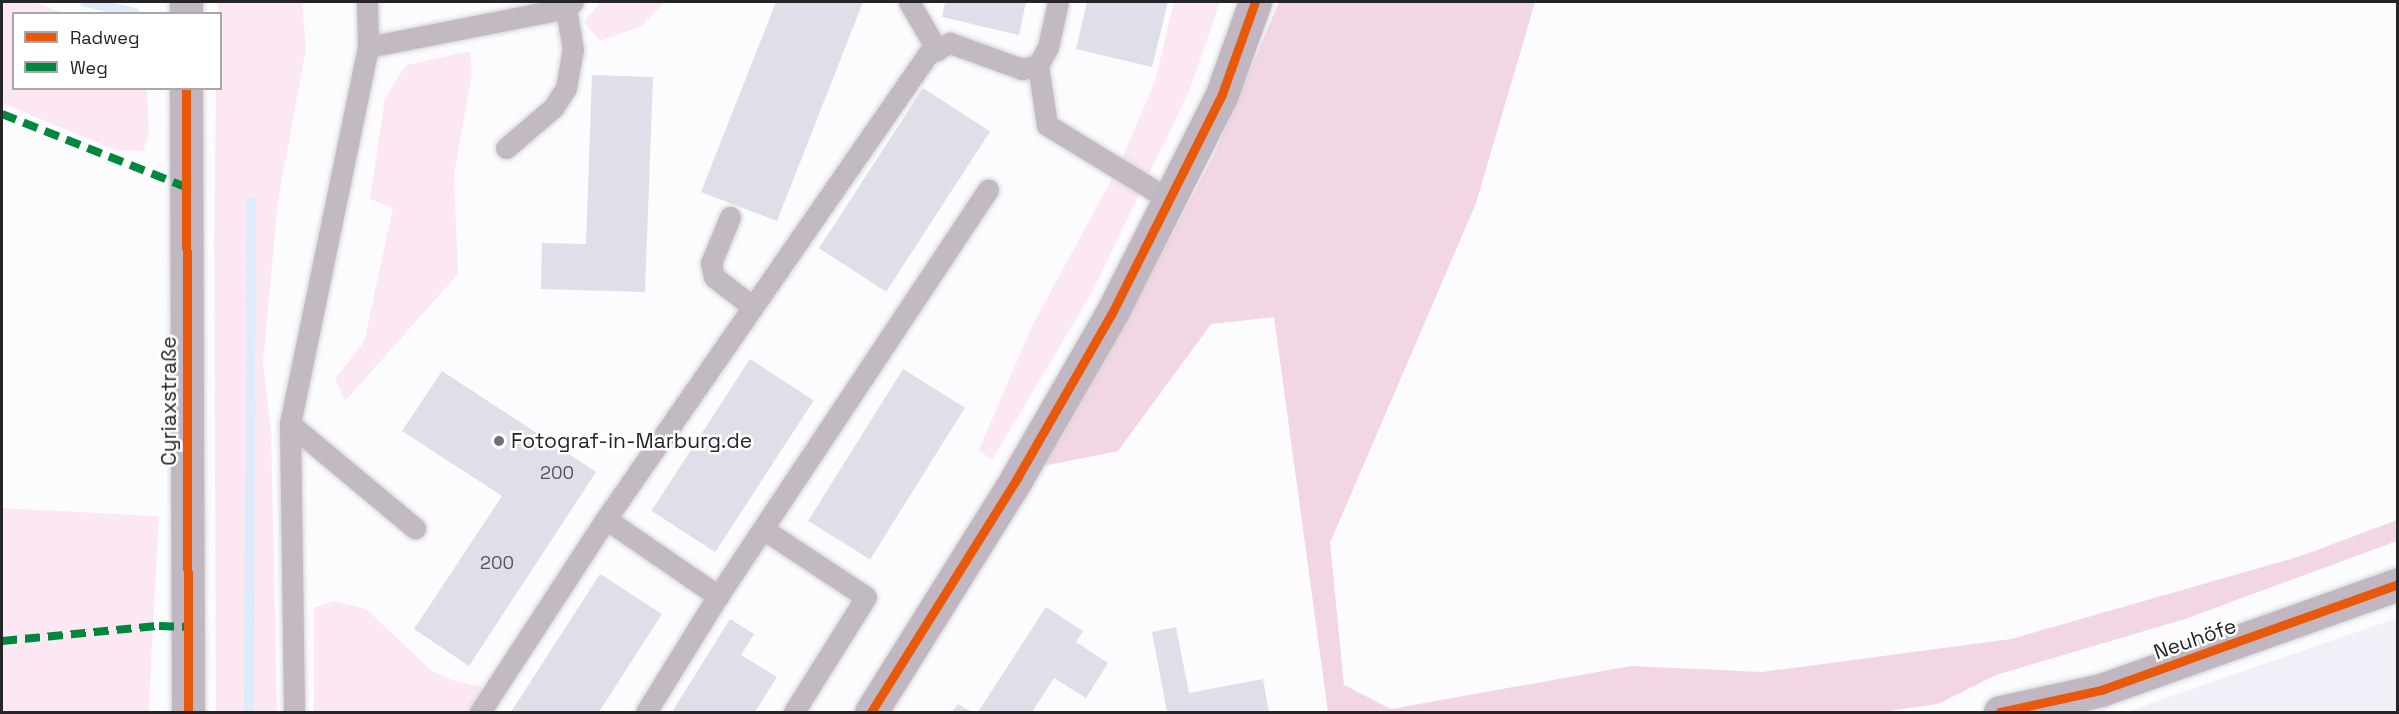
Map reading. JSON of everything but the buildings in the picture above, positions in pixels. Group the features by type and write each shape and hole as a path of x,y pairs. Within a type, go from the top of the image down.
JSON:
{"street":[{"path":"871,712 1023,468 1112,313 1222,94 1255,2"},
{"name":"Cyriaxstraße","path":"186,90 188,712"},
{"name":"Neuhöfe","path":"2000,712 2101,690 2397,584"}],"lane":[{"path":"294,712 290,424 368,47 367,2"},
{"path":"909,2 937,50"},
{"path":"1058,2 1048,47 1038,65 1047,125 1170,200"},
{"path":"368,47 541,7 569,5 573,50 566,88 553,108 506,148"},
{"path":"480,712 606,519 927,54 950,43 1022,69 1038,65"},
{"path":"646,712 718,596 988,189"},
{"path":"730,217 711,263 714,277 753,307"},
{"path":"290,424 415,528"},
{"path":"606,519 718,596"},
{"path":"763,528 866,597 794,712"}],"shaded area":[{"path":"2,2 34,2 61,12 12,12 12,90 147,90 149,132 143,151 115,150 2,103"},
{"path":"217,2 302,2 306,49 278,201 263,363 271,431 277,712 216,712 214,241 216,90 222,90 222,12 217,12"},
{"path":"600,2 665,2 640,27 600,41 584,22"},
{"path":"1174,2 1220,2 1190,89 1092,292 992,460 979,450 1032,326 1119,166 1155,81"},
{"path":"1279,2 1535,2 1476,203 1330,543 1344,685 1391,709 1631,666 1762,672 2011,639 2301,556 2397,520 2397,541 2185,619 1996,675 1938,704 1879,712 1328,712 1274,317 1211,324 1118,451 1038,467 1117,339 1213,157"},
{"path":"470,51 472,74 454,175 458,274 345,401 335,379 364,342 393,208 370,199 385,99 406,65"},
{"path":"2,508 159,516 149,712 2,712"},
{"path":"333,601 366,609 431,670 452,680 483,687 467,712 314,712 314,608"},
{"path":"2397,618 2397,712 2126,712"}],"waterway":[{"path":"85,2 130,12"},
{"path":"249,712 251,202"}],"marked path":[{"path":"2,114 185,187"},
{"path":"2,641 159,626 188,627"}],"cycle path":[{"path":"871,712 1017,478 1112,313 1222,94 1255,2"},
{"path":"186,90 188,712"},
{"path":"2000,712 2101,690 2398,584"}],"place":[{"name":"Fotograf-in-Marburg.de","path":"499,441"}]}
